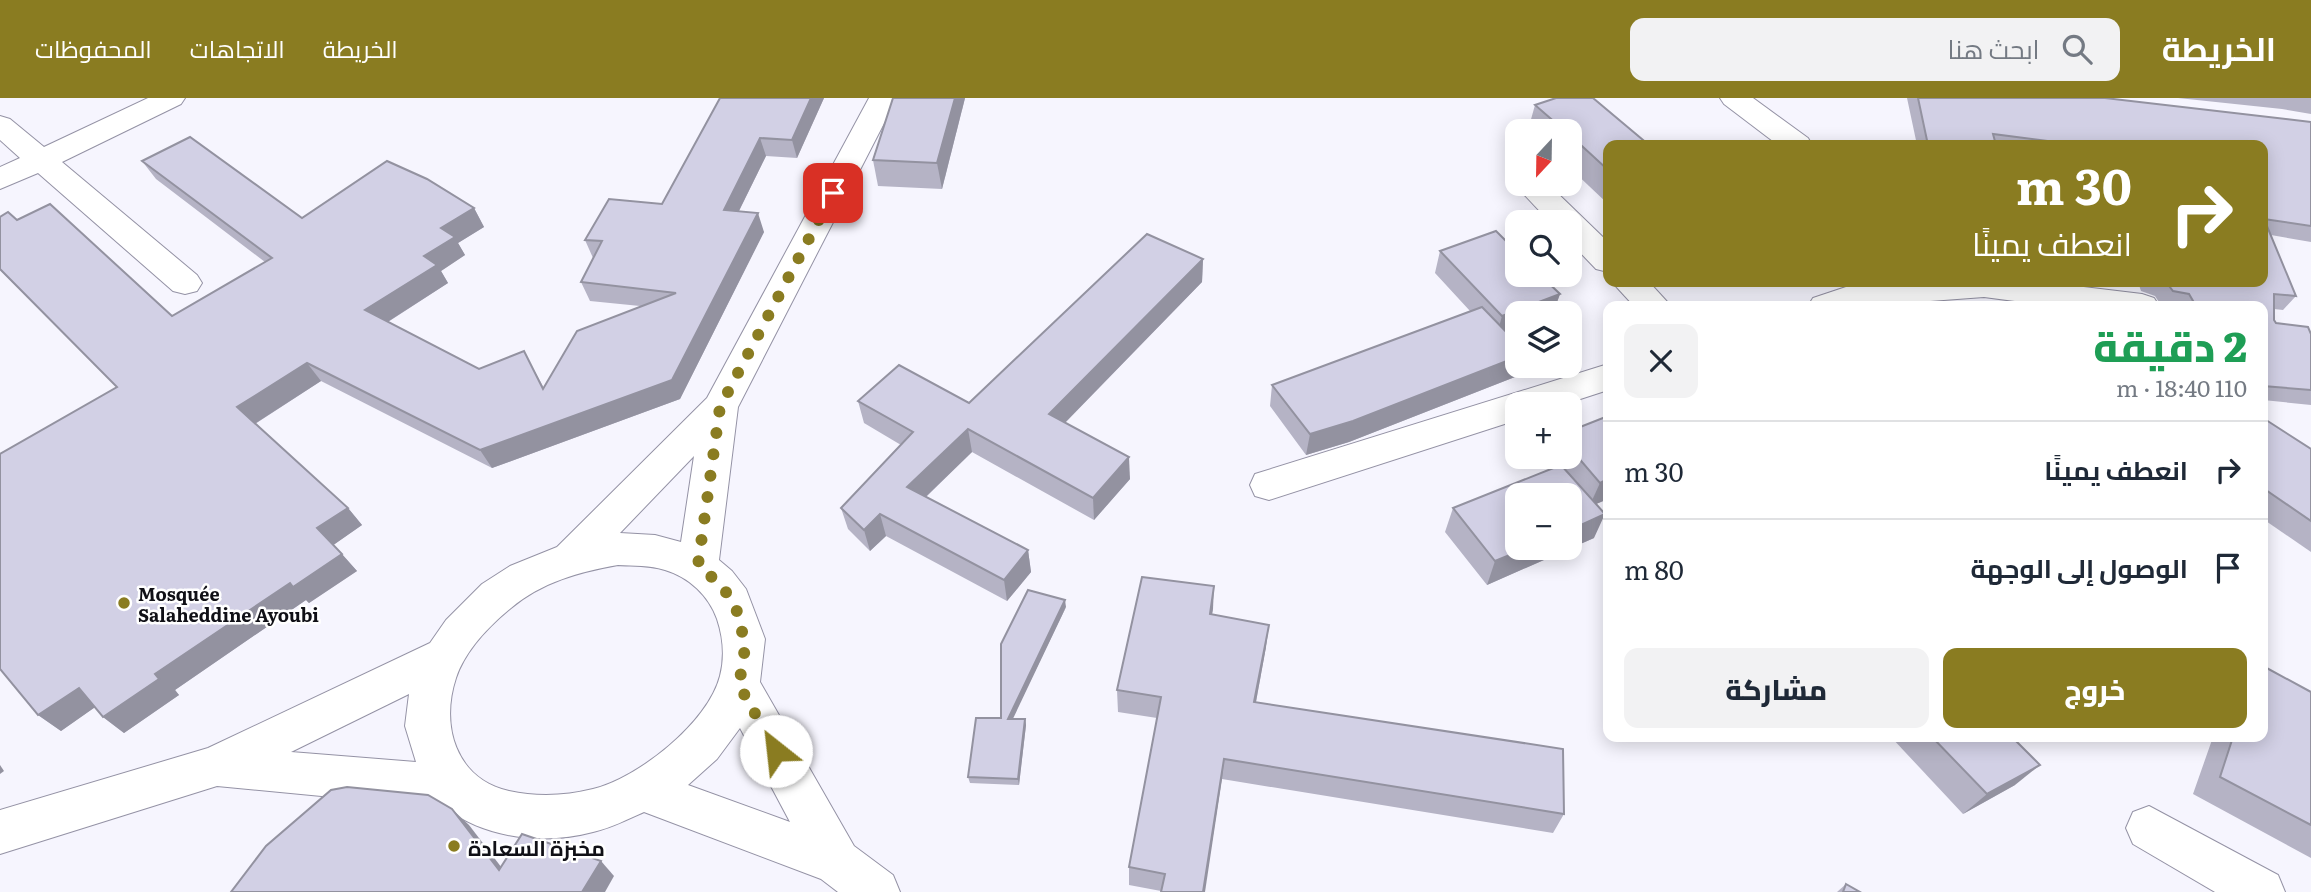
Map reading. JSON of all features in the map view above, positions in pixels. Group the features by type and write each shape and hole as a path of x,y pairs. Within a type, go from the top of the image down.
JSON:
{"street":[{"path":"0,178 171,98"},
{"path":"572,556 720,407 883,98"},
{"path":"1734,98 1790,140"},
{"path":"0,125 185,283"},
{"path":"1542,196 1556,210"},
{"path":"1582,236 1603,256"},
{"path":"1634,287 1649,301"},
{"path":"1840,301 1858,295 1947,287"},
{"path":"2003,287 2105,301"},
{"path":"1561,392 1603,379"},
{"path":"698,565 720,407"},
{"path":"1269,485 1505,410"},
{"path":"618,549 660,552 698,565 723,587 739,615 745,648 739,685 719,724 687,761 645,791 603,808 560,817 519,816 483,805 454,787 434,759 426,726 430,691 443,656 467,623 498,594 534,572 572,556 618,549"},
{"path":"0,832 216,766 443,656"},
{"path":"739,685 837,862"},
{"path":"216,766 454,787"},
{"path":"645,791 837,862 876,892"},
{"path":"2149,828 2260,892"}],"building":[{"path":"720,98 811,98 792,140 760,138 724,210 758,213 672,380 480,450 307,363 237,407 348,508 317,528 342,554 293,587 290,583 155,674 159,679 103,717 79,688 38,715 0,669 0,454 117,387 0,269 0,217 8,212 17,220 50,204 172,316 272,258 142,161 190,137 302,218 387,161 427,179 474,208 441,228 455,237 424,256 437,265 365,310 479,369 524,351 543,389 577,331 676,293 581,282 602,241 585,240 609,199 662,204"},
{"path":"893,98 955,98 937,163 873,160"},
{"path":"1556,98 1593,98 1643,140 1603,140 1603,165 1582,146 1582,119 1551,119 1535,105"},
{"path":"1918,98 2105,98 2311,122 2311,226 2268,220 2268,140 2040,140 1993,134 1995,140 1927,140"},
{"path":"2268,229 2296,296 2274,294 2274,320 2276,323 2308,327 2311,334 2311,390 2268,386 2268,301 2193,301 2189,294 2173,291 2170,287 2268,287"},
{"path":"1496,231 1505,240 1505,287 1553,287 1560,294 1542,301 1505,301 1505,315 1502,316 1440,251"},
{"path":"1147,234 1203,259 1049,414 1129,457 1093,498 968,429 907,487 1028,550 1004,580 880,514 864,530 841,508 913,432 858,401 899,365 969,403"},
{"path":"1482,307 1505,331 1505,362 1353,421 1310,434 1272,385"},
{"path":"1603,418 1603,482 1600,483 1582,462 1582,426"},
{"path":"2268,421 2311,449 2311,521 2268,491"},
{"path":"1551,469 1565,469 1577,483 1516,483"},
{"path":"1505,487 1505,557 1495,561 1453,508"},
{"path":"1582,488 1603,512 1603,515 1582,525"},
{"path":"1142,577 1214,586 1210,614 1269,625 1254,702 1563,749 1564,814 1224,759 1203,892 1161,892 1165,874 1129,867 1161,697 1117,690"},
{"path":"1028,590 1065,600 1008,719 1025,719 1018,779 968,777 976,718 1001,718 1001,644"},
{"path":"2268,669 2311,692 2311,825 2220,777 2231,742 2268,742"},
{"path":"1937,742 2017,742 2040,765 1987,794"},
{"path":"347,787 428,795 452,809 499,870 522,834 601,861 582,892 231,892 266,846 331,790"},
{"path":"1846,884 1860,892 1843,892"}],"place":[{"name":"Mosquée Salaheddine Ayoubi","path":"124,603"},
{"name":"مخبزة السعادة","path":"454,846"}],"route":[{"path":"776,751 739,685 745,648 739,615 723,587 698,565 720,407 833,193"}]}
